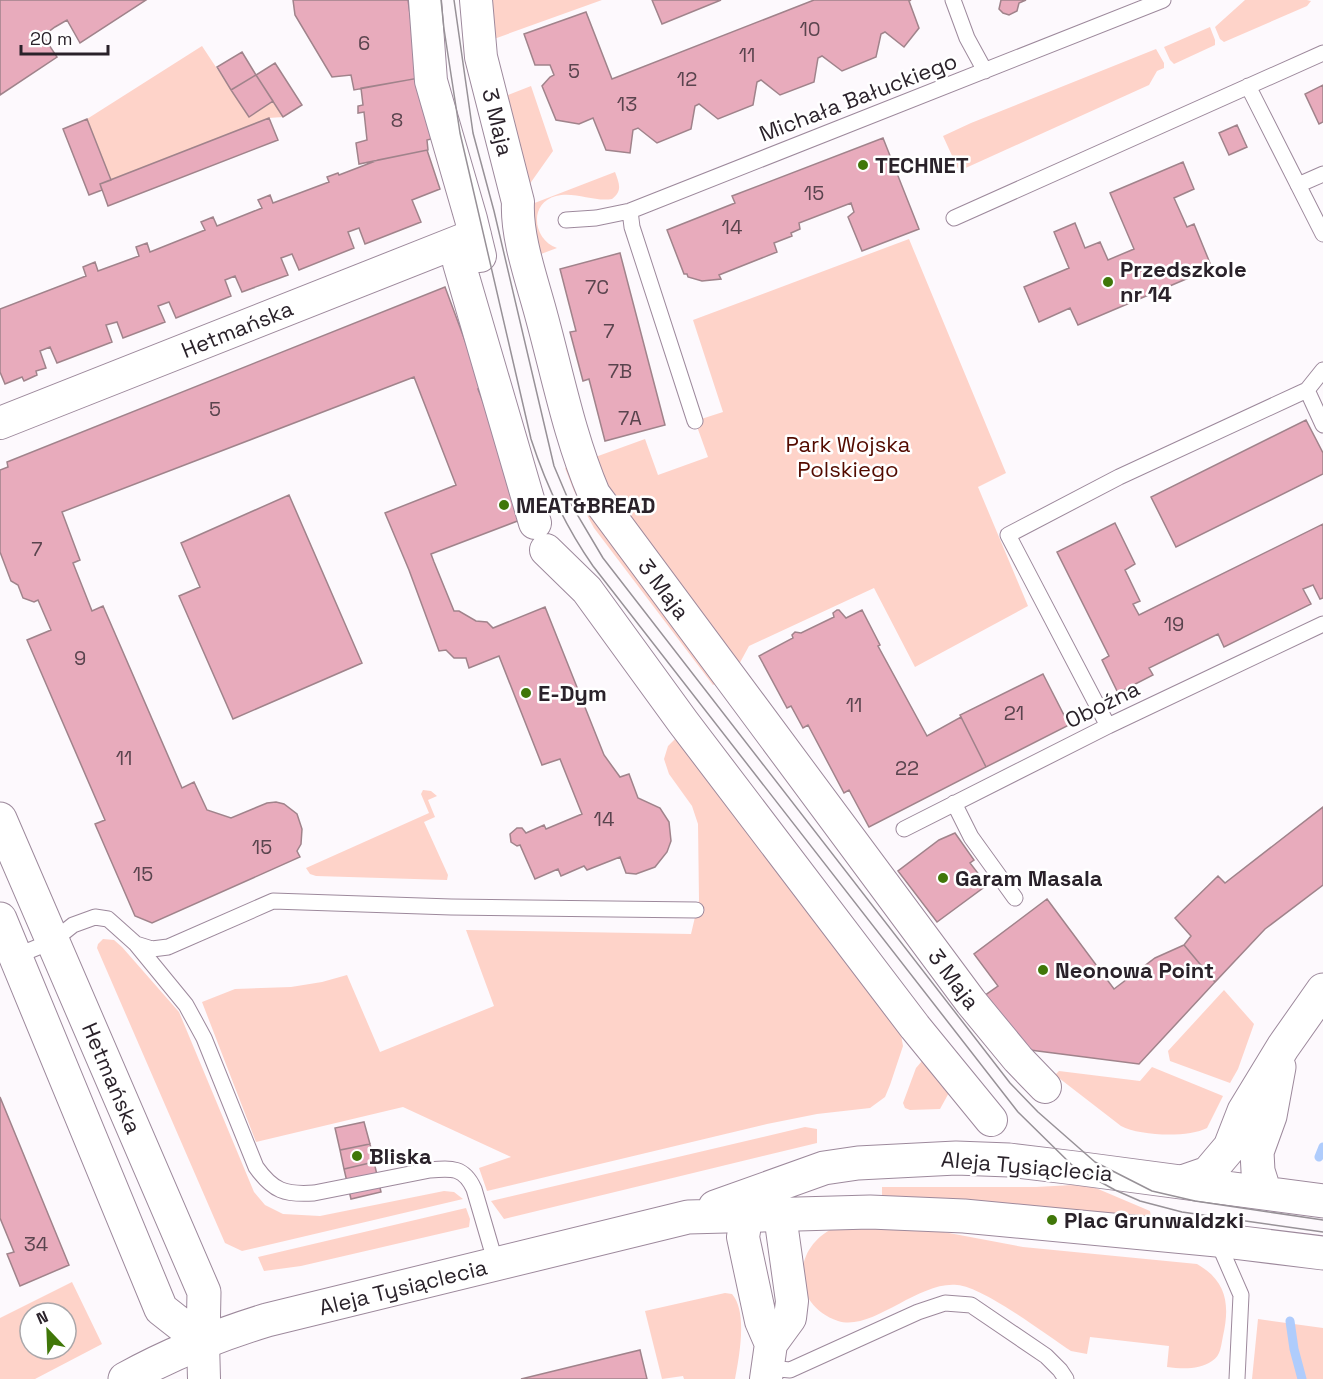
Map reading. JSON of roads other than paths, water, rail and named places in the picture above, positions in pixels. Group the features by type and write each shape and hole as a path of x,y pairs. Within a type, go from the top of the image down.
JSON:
{"main road":[{"name":"Hetmańska","path":"0,819 204,1292 203,1342"},
{"name":"Hetmańska","path":"0,919 161,1309 203,1342"},
{"path":"1182,1182 1208,1173 1230,1147 1244,1111 1283,1047 1323,990"},
{"path":"1265,1194 1258,1171 1257,1152 1270,1116 1283,1047"},
{"name":"Aleja Tysiąclecia","path":"125,1379 203,1342 267,1320 688,1217 748,1205 825,1168 858,1163 925,1158 1009,1160 1323,1201"},
{"name":"Aleja Tysiąclecia","path":"748,1205 780,1215 870,1212 964,1216 1217,1240 1323,1253"}],"street":[{"path":"425,0 431,81 541,536 588,590 677,714 915,1027 991,1120"},
{"name":"3 Maja","path":"476,0 481,57 518,202 517,216 528,264 580,462 594,494 971,1002 1045,1088"},
{"name":"Hetmańska","path":"0,423 471,251"},
{"path":"748,1205 743,1237 768,1364"},
{"path":"768,1364 790,1318 792,1301 780,1215"},
{"name":"Hetmańska","path":"203,1342 204,1379"}],"lane":[{"path":"953,0 967,38 985,71"},
{"name":"Michała Bałuckiego","path":"566,220 596,218 630,210 1163,0"},
{"path":"954,218 1323,52"},
{"path":"1248,86 1323,234"},
{"path":"1298,185 1323,174"},
{"path":"630,210 636,239 695,421"},
{"path":"1108,726 1008,535 1119,477 1306,390 1323,370"},
{"path":"1306,390 1323,425"},
{"name":"Oboźna","path":"904,829 1108,726 1323,624"},
{"path":"954,803 971,837 1015,898"},
{"path":"136,944 152,950 168,947 273,901 452,907 696,910"},
{"path":"16,956 53,941 73,926 95,917 108,919 136,944 186,1005 204,1038 256,1167 266,1181 276,1189 297,1194 314,1193 430,1170 446,1169 462,1172 469,1178 474,1190 496,1264"},
{"path":"1217,1240 1241,1294 1237,1379"},
{"path":"768,1364 790,1370 918,1312 945,1303 971,1305 1046,1356 1066,1379"}],"waterway":[{"path":"1319,1157 1323,1147"},
{"path":"1290,1321 1302,1379"}],"tram line":[{"path":"441,0 460,133 531,439 557,505 593,566 1018,1112 1075,1168 1140,1201 1182,1212 1323,1232"},
{"path":"454,0 473,133 494,211 554,466 568,499 603,558 1010,1083 1038,1112 1095,1162 1152,1191 1195,1201 1323,1220"}],"place":[{"name":"TECHNET","path":"863,165"},
{"name":"Przedszkole nr 14","path":"1108,282"},
{"name":"MEAT&BREAD","path":"504,505"},
{"name":"E-Dym","path":"526,693"},
{"name":"Garam Masala","path":"943,878"},
{"name":"Neonowa Point","path":"1043,970"},
{"name":"Bliska","path":"357,1156"},
{"name":"Plac Grunwaldzki","path":"1052,1220"}],"park label":[{"name":"Park Wojska Polskiego","path":"848,456"}]}
